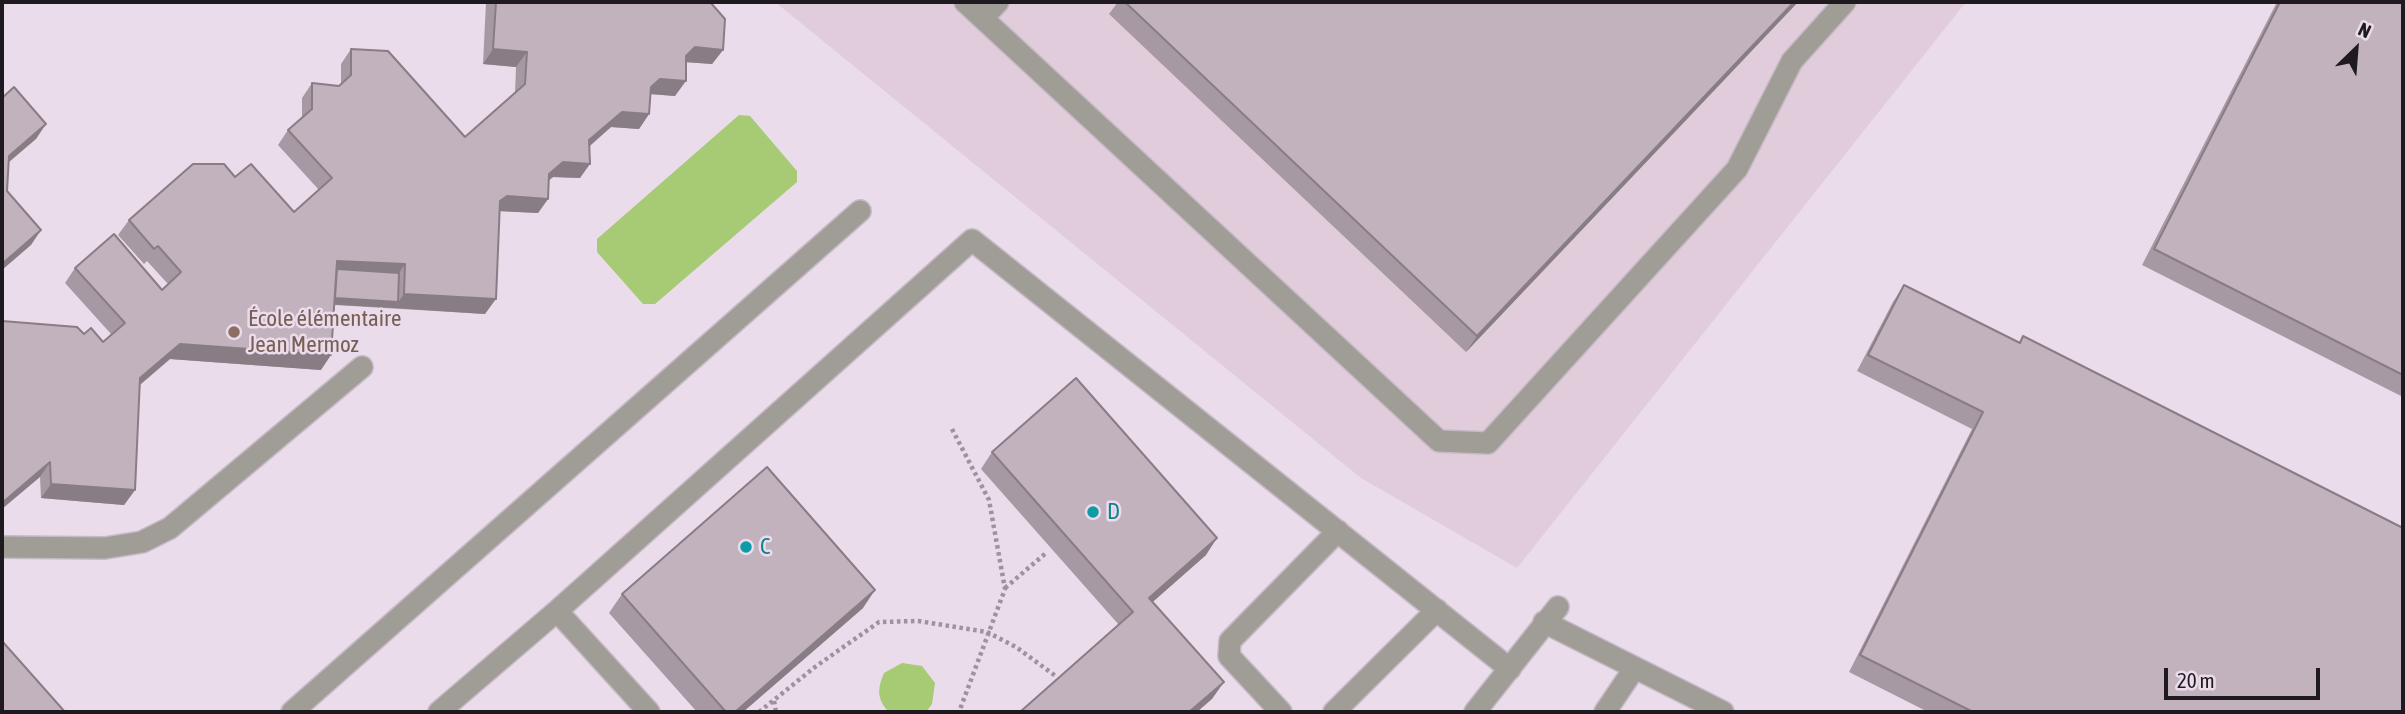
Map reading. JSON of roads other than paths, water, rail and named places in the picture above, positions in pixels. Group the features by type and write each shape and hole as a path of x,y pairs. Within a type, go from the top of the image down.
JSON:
{"street":[{"path":"965,2 1439,441 1488,443 1737,170 1792,61 1845,2"},
{"path":"982,18 998,2"},
{"path":"292,712 860,211"},
{"path":"439,712 557,611 972,240 1510,669"},
{"path":"2,547 105,548 142,542 170,528 362,368"},
{"path":"1281,712 1229,656 1230,641 1338,531"},
{"path":"1334,712 1437,610"},
{"path":"557,611 649,712"},
{"path":"1475,712 1551,615 1634,669 1723,712"},
{"path":"1605,712 1634,669"}],"place":[{"name":"École élémentaire Jean Mermoz","path":"234,332"},
{"name":"D","path":"1093,512"},
{"name":"C","path":"746,547"}]}
